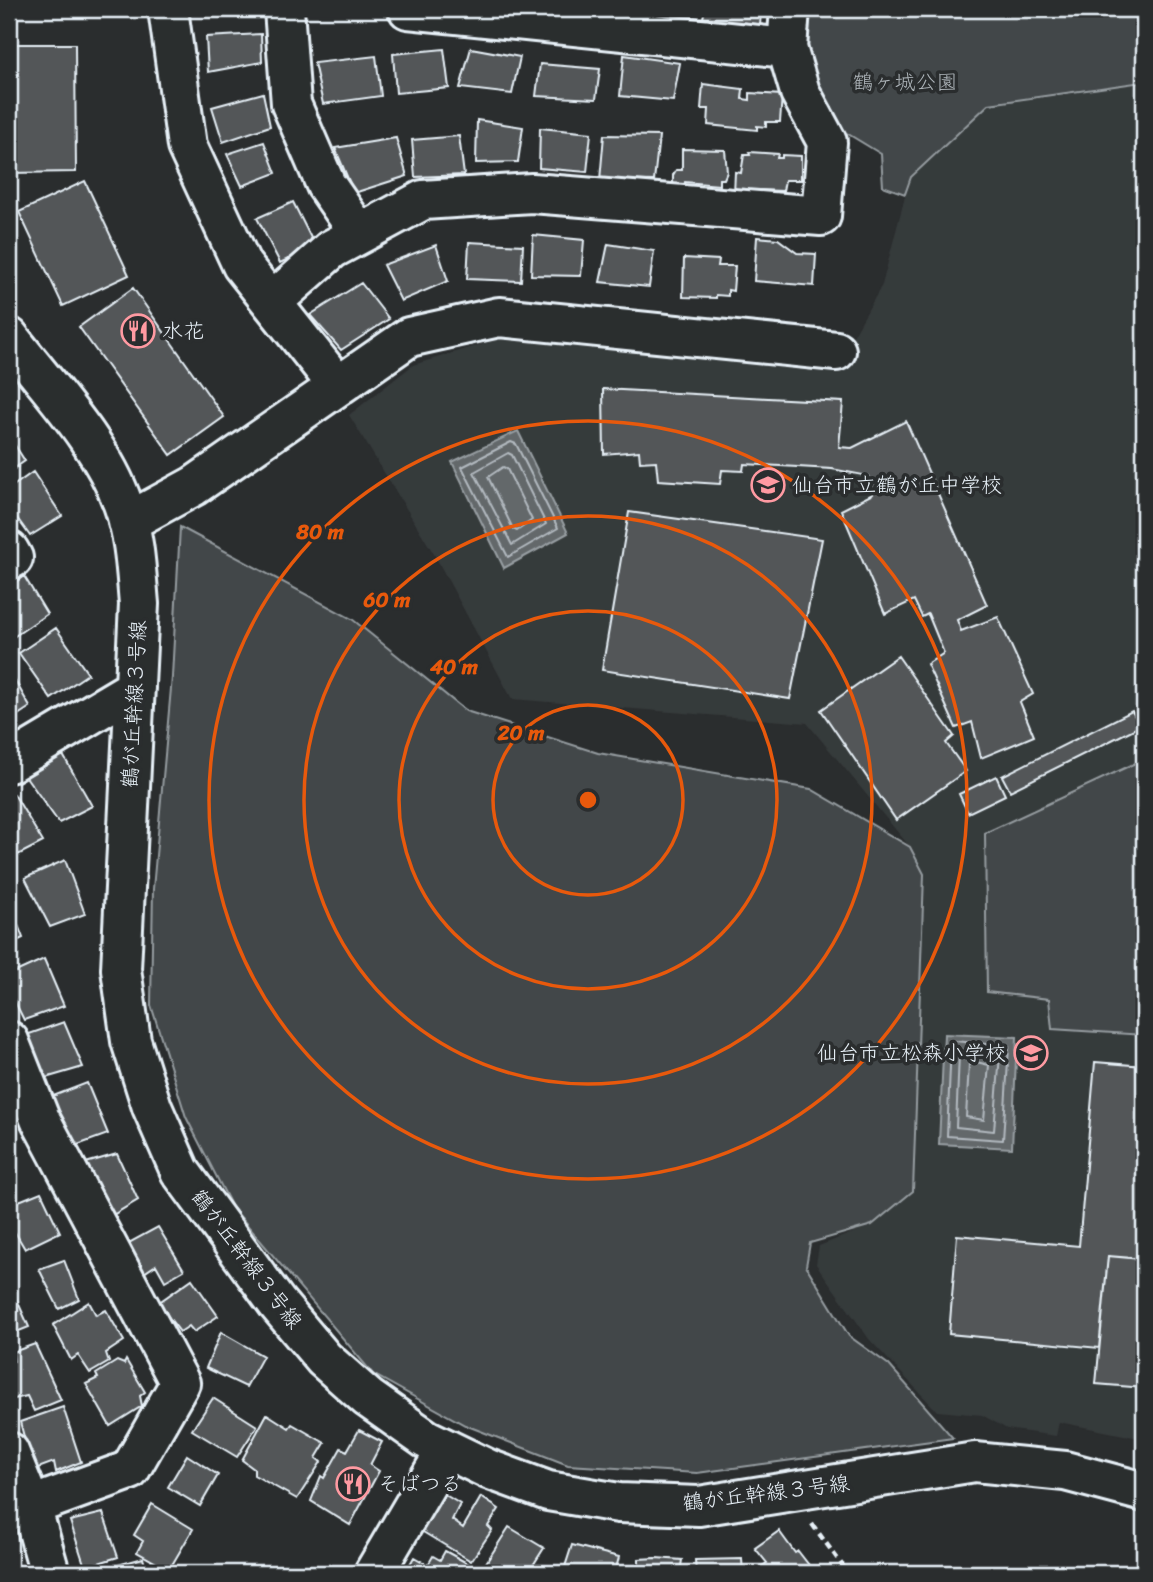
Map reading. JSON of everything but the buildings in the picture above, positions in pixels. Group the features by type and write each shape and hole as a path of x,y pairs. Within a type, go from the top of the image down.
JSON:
{"street":[{"path":"168,9 187,146 243,264 338,386"},
{"path":"284,9 291,104 326,185 360,234"},
{"path":"408,9 787,48"},
{"path":"272,302 332,248 423,200 532,193 821,216 827,142 800,92 787,48 790,9"},
{"path":"128,522 194,486 409,337 499,317 836,351"},
{"name":"鶴が丘幹線３号線","path":"9,337 104,462 135,546 139,604 121,969 131,1041 152,1107 180,1171 277,1303 324,1359 368,1398 426,1439 488,1469 548,1491 619,1503 699,1506 975,1462 1066,1471 1144,1492"},
{"path":"9,551 13,558 9,560"},
{"path":"9,763 135,688"},
{"path":"9,1041 40,1119 180,1383 130,1470 99,1484 31,1506"},
{"path":"374,1573 447,1449"},
{"path":"9,1452 31,1506 50,1573"}],"path":[{"path":"789,1492 848,1573"}],"shaded area":[{"name":"仙台市立鶴が丘中学校","path":"1142,82 1144,1439 1059,1422 1056,1436 1007,1429 982,1415 937,1411 869,1339 816,1264 819,1246 872,1225 913,1191 924,874 910,847 807,723 512,699 434,554 349,415 413,365 509,336 834,370 882,285 910,177 989,104"}],"green space":[{"name":"鶴ヶ城公園","path":"807,9 1144,9 1144,85 1142,82 989,104 911,177 905,194 883,186 881,154 840,129 809,64"},
{"path":"180,527 352,619 466,711 598,753 811,789 910,847 924,874 913,1191 872,1225 810,1243 806,1266 849,1336 889,1365 953,1438 697,1473 568,1465 465,1425 373,1374 232,1207 186,1117 151,1005 153,889 172,677"},
{"path":"1144,759 1144,1035 1052,1029 1049,999 987,992 985,833"}],"water":[{"path":"518,431 568,533 504,568 452,462"},
{"path":"944,1034 1017,1037 1012,1148 939,1144"}],"place":[{"name":"水花","path":"138,331"},
{"name":"仙台市立鶴が丘中学校","path":"768,485"},
{"name":"仙台市立松森小学校","path":"1031,1053"},
{"name":"そばつる","path":"353,1484"}]}
